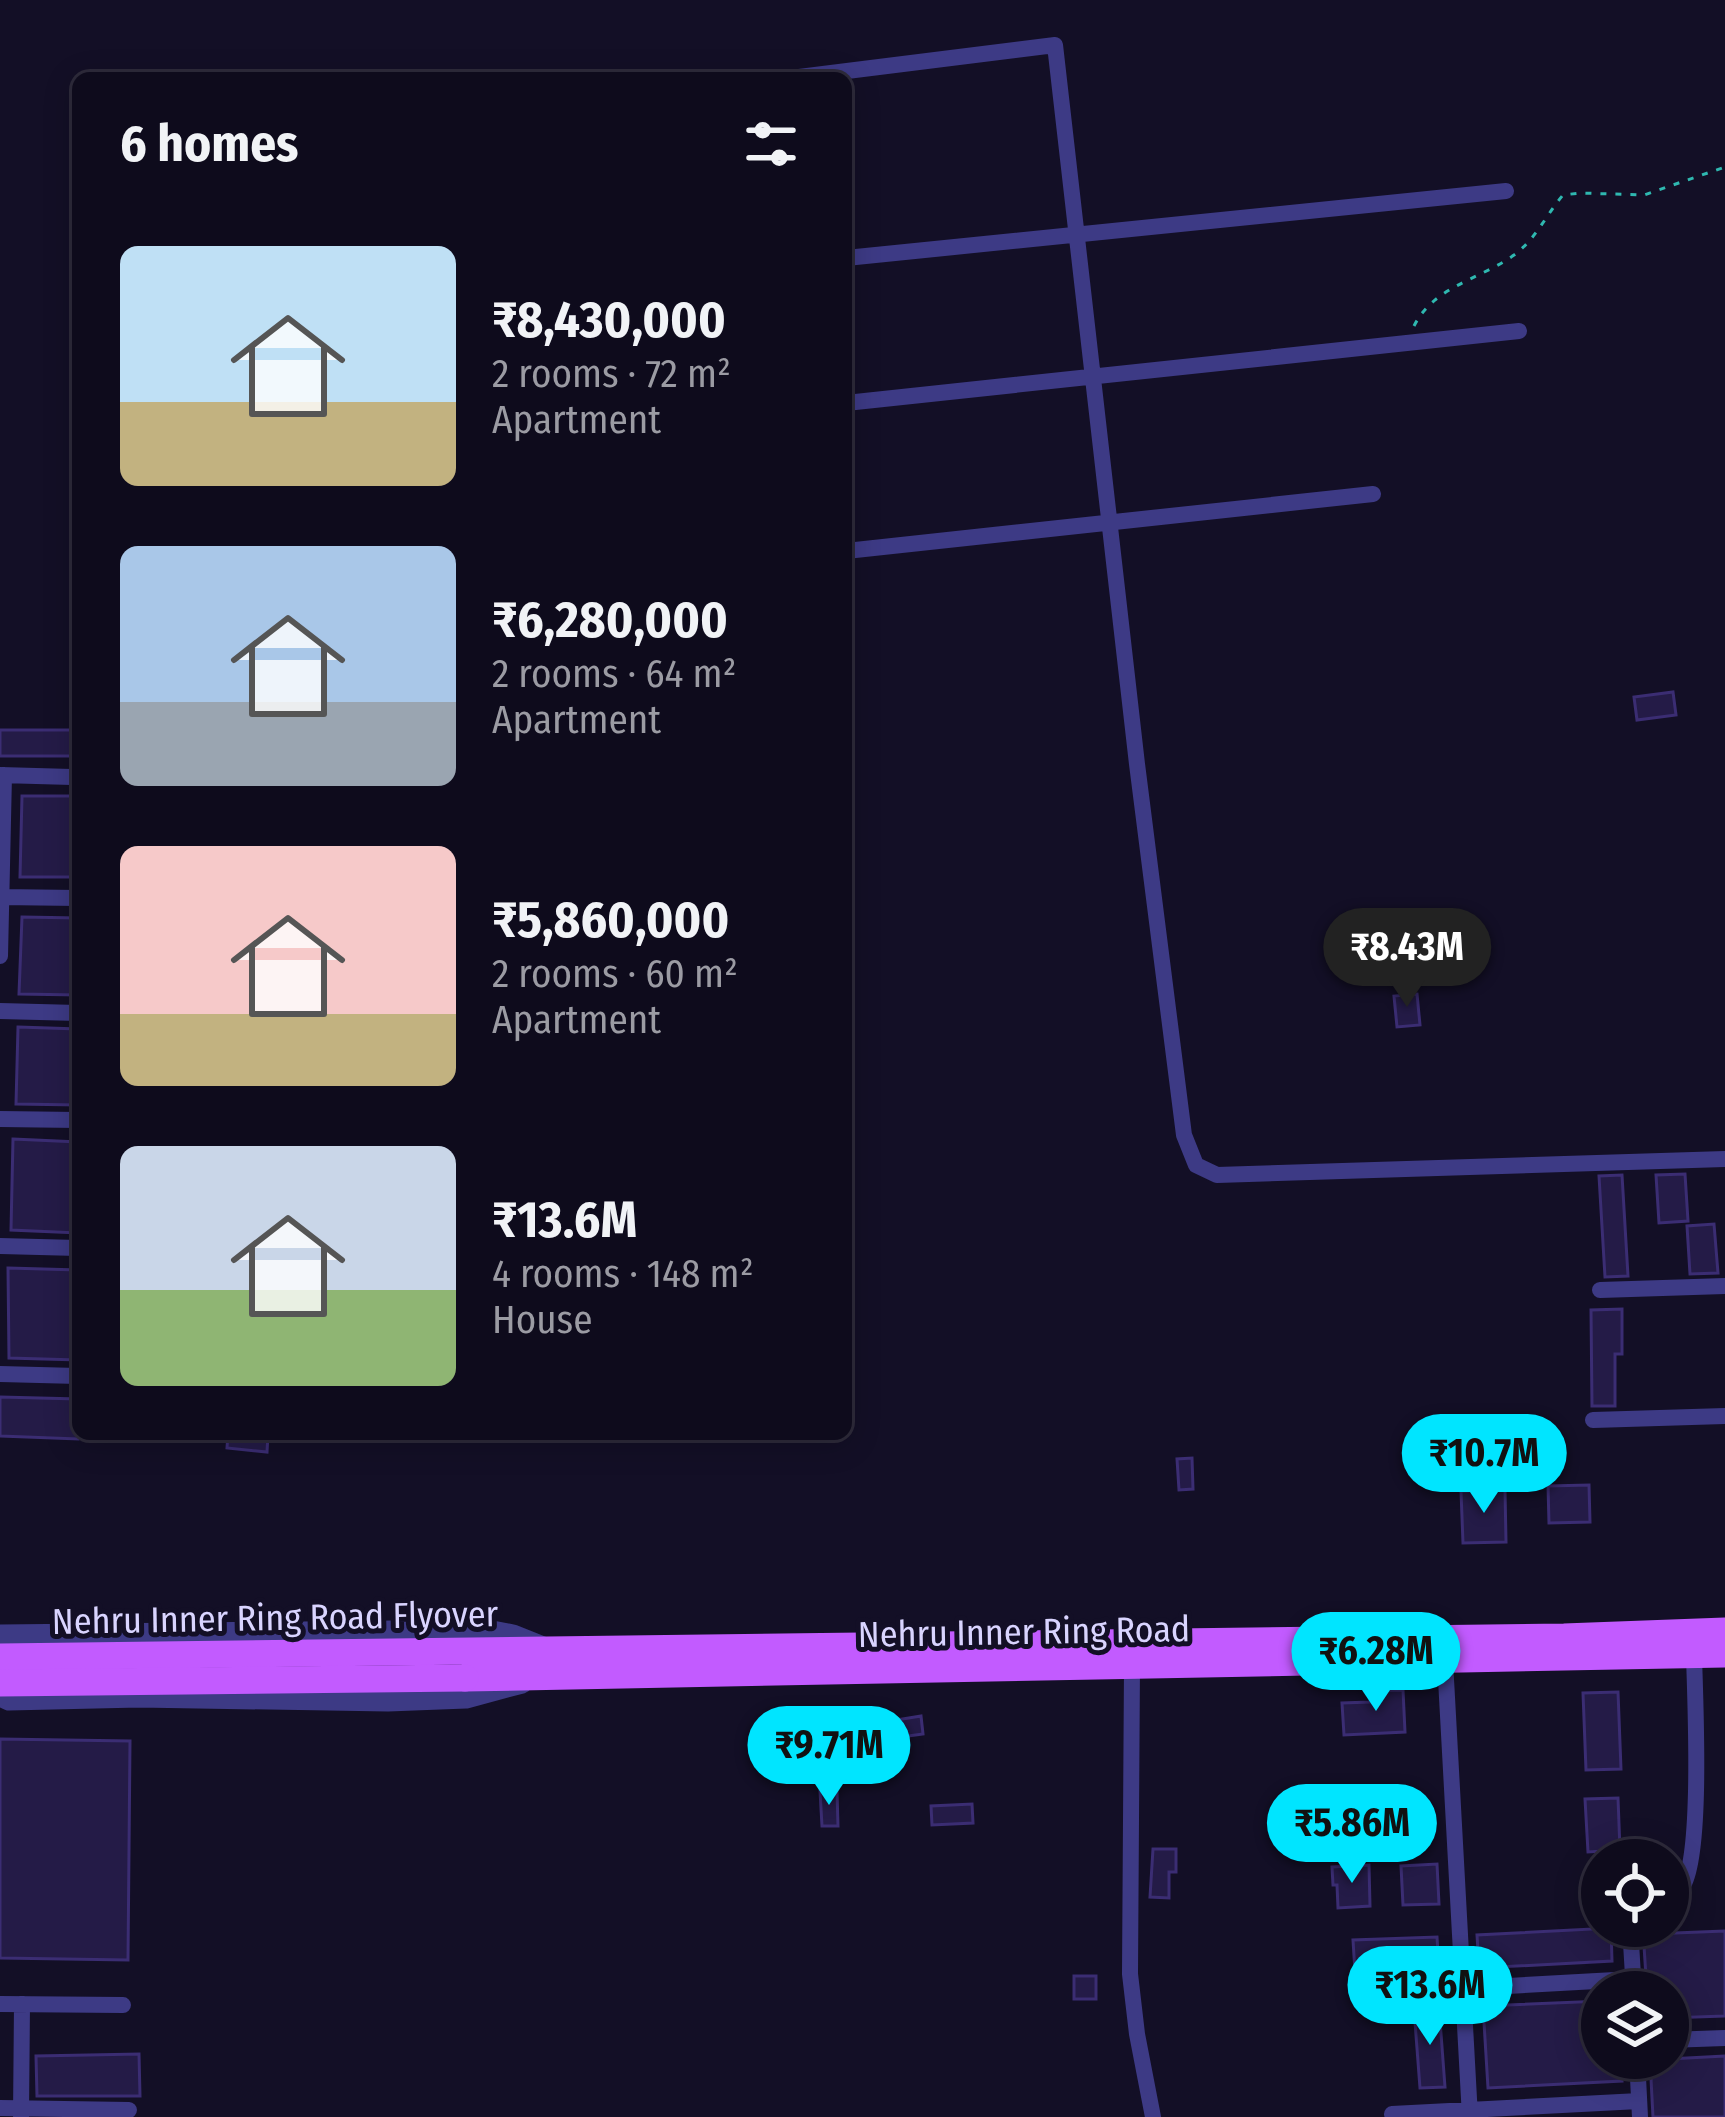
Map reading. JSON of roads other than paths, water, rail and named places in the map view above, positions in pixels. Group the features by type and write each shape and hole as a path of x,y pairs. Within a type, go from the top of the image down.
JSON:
{"main road":[{"name":"Nehru Inner Ring Road","path":"545,1664 1725,1631"},
{"name":"Nehru Inner Ring Road","path":"709,1661 1132,1666 1725,1654"},
{"name":"Nehru Inner Ring Road Flyover","path":"0,1661 545,1664"},
{"name":"Nehru Inner Ring Road Flyover","path":"0,1683 464,1665"}],"street":[{"path":"838,72 1054,45 1184,1135 1196,1165 1217,1175 1725,1159"},
{"path":"852,257 1506,191"},
{"path":"852,402 1520,331"},
{"path":"852,549 1373,494"},
{"path":"0,956 2,775 72,777"},
{"path":"0,897 72,898"},
{"path":"0,1010 72,1013"},
{"path":"0,1119 72,1120"},
{"path":"0,1246 72,1248"},
{"path":"1600,1290 1725,1286"},
{"path":"0,1374 72,1376"},
{"path":"1593,1420 1725,1416"},
{"path":"0,1634 488,1630 513,1635 545,1664 466,1698 9,1700 2,1697 0,1661"},
{"path":"1689,1867 1696,1800 1694,1654"},
{"path":"1445,1661 1469,2113"},
{"path":"1132,1666 1130,1974 1153,2117"},
{"path":"1365,1994 1581,1986"},
{"path":"0,2004 124,2005"},
{"path":"21,2113 22,2004"},
{"path":"1689,2039 1725,2038"},
{"path":"1393,2114 1640,2109 1638,2079"},
{"path":"0,2108 21,2113 129,2110"}]}
